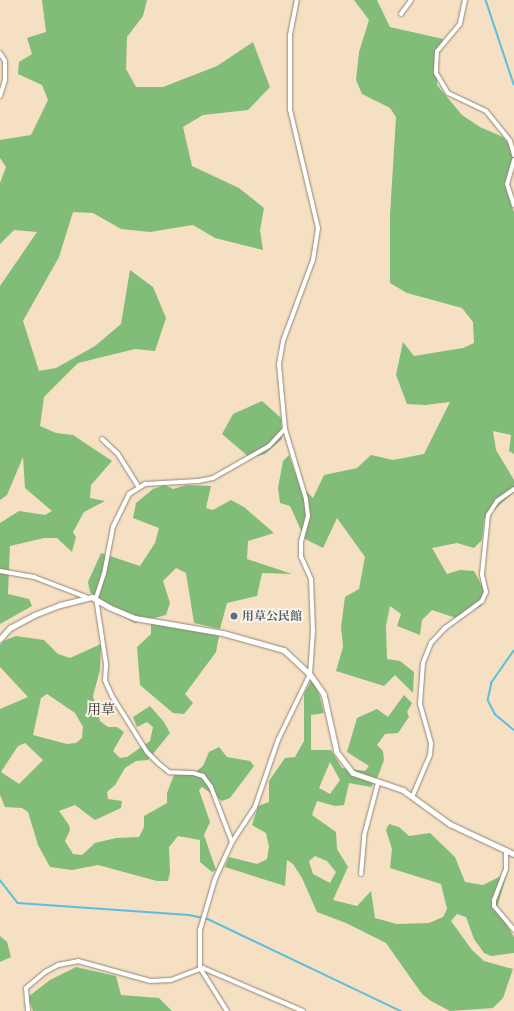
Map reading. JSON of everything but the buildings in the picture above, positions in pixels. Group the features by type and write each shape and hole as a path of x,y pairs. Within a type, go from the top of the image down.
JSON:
{"street":[{"path":"227,1011 200,968 200,930 208,898 232,842 255,807 278,740 310,674 313,600 311,579 301,556 301,542 308,516 306,500 285,429 280,352 313,260 318,228 290,110 290,35 297,0"},
{"path":"401,14 411,0"},
{"path":"465,0 460,24 437,51 436,73 448,92 486,111 507,136 514,155"},
{"path":"0,53 5,67 0,96"},
{"path":"514,160 507,184 514,204"},
{"path":"232,842 211,787 203,776 193,773 169,772 159,764 147,752 112,696 105,680 106,664 96,598 104,574 107,546 116,517 129,494 138,486 213,478 269,446 285,429"},
{"path":"102,439 118,454 138,486"},
{"path":"413,795 430,755 431,743 420,704 423,663 431,643 445,628 482,601 486,592 482,574 488,516 497,501 514,489"},
{"path":"0,571 34,577 86,597 96,598 109,607 135,618 265,643 284,650 310,674 324,694 337,752 344,764 353,773 413,795 450,824 514,854"},
{"path":"0,639 10,628 34,615 86,597"},
{"path":"361,874 364,836 378,783"},
{"path":"506,850 504,873 494,900 494,906 514,930"},
{"path":"28,1011 26,988 45,972 63,963 90,962 150,980 171,980 200,968 227,977 303,1011"}],"green space":[{"path":"42,0 147,0 143,16 127,37 126,69 136,87 163,87 217,66 253,42 270,87 248,110 203,115 183,127 192,166 239,188 264,208 260,230 263,250 215,238 193,225 150,232 121,229 93,213 73,212 59,257 23,321 39,371 56,368 95,346 121,324 130,270 153,287 166,318 155,351 135,349 78,363 44,397 40,426 56,433 73,435 112,461 91,485 90,498 105,501 84,512 73,532 76,537 72,552 57,538 44,538 10,546 8,594 29,599 32,606 0,624 0,523 19,511 45,515 52,511 25,488 23,457 7,495 0,500 0,286 37,232 14,230 0,244 0,183 6,167 0,158 0,140 31,135 48,100 42,85 18,74 19,62 32,54 27,38 46,32"},
{"path":"354,0 377,0 390,27 443,39 438,58 437,85 462,115 480,127 503,137 514,151 514,163 507,192 514,212 514,454 509,451 511,435 493,431 496,450 514,480 514,492 484,519 482,540 474,548 457,543 432,548 447,574 460,570 474,571 487,595 481,606 456,618 432,610 422,620 420,635 397,626 401,614 390,606 386,626 387,659 400,661 414,672 413,693 395,675 384,686 336,671 343,647 341,627 345,597 359,589 365,557 337,518 323,548 305,539 290,506 280,503 278,488 283,461 289,455 299,484 313,498 324,475 357,468 371,455 393,460 424,454 450,402 425,405 407,404 396,375 403,342 414,356 463,348 474,343 473,322 462,308 407,293 390,283 390,215 396,117 390,108 362,94 356,80 359,52 369,20"},
{"path":"262,401 281,418 282,439 265,454 250,458 222,434 233,414"},
{"path":"165,485 173,489 186,485 211,486 206,508 213,510 231,500 244,507 274,533 248,541 247,559 292,574 262,573 257,596 227,603 220,629 194,623 186,573 176,568 163,581 170,603 166,615 135,623 106,608 90,592 88,582 101,553 140,566 155,543 159,528 133,518 136,503 153,489"},
{"path":"151,623 219,636 216,652 185,694 193,703 184,714 173,713 140,685 137,647 151,634"},
{"path":"16,636 44,640 58,654 70,658 101,644 100,670 93,696 100,721 108,727 117,727 124,732 113,751 120,758 127,757 150,741 153,727 147,722 137,727 133,717 150,706 164,722 170,733 148,760 136,761 125,768 115,785 107,792 108,799 122,801 121,808 95,820 75,805 59,811 69,825 70,830 65,841 73,854 82,855 95,843 116,838 139,837 144,827 144,816 167,803 167,793 174,775 192,775 203,766 209,752 219,747 227,757 250,761 254,766 230,798 222,801 202,787 199,790 210,822 204,835 216,870 212,872 200,862 200,840 178,836 169,847 170,872 168,881 157,881 98,865 72,870 50,867 38,845 28,812 22,808 5,807 0,795 0,709 28,697 0,667 0,645 3,641","holes":["47,694 75,713 83,727 82,738 76,743 67,744 33,735 41,698","25,743 43,760 19,784 1,772 18,746"]},
{"path":"311,681 317,686 324,713 311,715 311,750 331,750 342,768 365,771 369,766 347,752 357,718 377,709 388,717 404,695 412,703 407,712 409,717 398,733 385,734 377,745 383,751 384,760 378,776 371,787 349,783 344,805 335,806 317,801 312,815 336,832 337,849 348,867 333,900 357,906 371,891 375,918 397,924 429,923 443,917 447,909 441,884 390,868 392,849 386,830 389,824 399,827 409,836 430,833 455,857 465,882 483,885 507,873 497,908 514,937 514,953 491,956 484,953 474,939 466,917 457,914 451,921 472,950 484,961 513,969 503,998 493,1008 450,1011 431,1001 422,994 386,943 346,923 317,912 302,878 293,864 287,860 285,886 225,867 229,857 257,864 267,859 269,847 266,833 252,825 258,806 269,802 269,781 285,758 295,757 304,741 304,694","holes":["330,762 340,780 330,794 319,788","315,856 327,861 336,872 330,883 313,874 309,861"]},
{"path":"0,936 7,942 11,957 0,962"},
{"path":"76,967 116,976 121,995 159,998 172,1011 33,1011 28,997 50,980"}],"waterway":[{"path":"486,0 514,84"},
{"path":"514,651 492,683 488,700 495,714 514,730"},
{"path":"0,880 18,903 189,915 208,919 401,1011"}],"place":[{"name":"用草公民館","path":"234,616"}],"district":[{"name":"用草","path":"101,709"}]}
